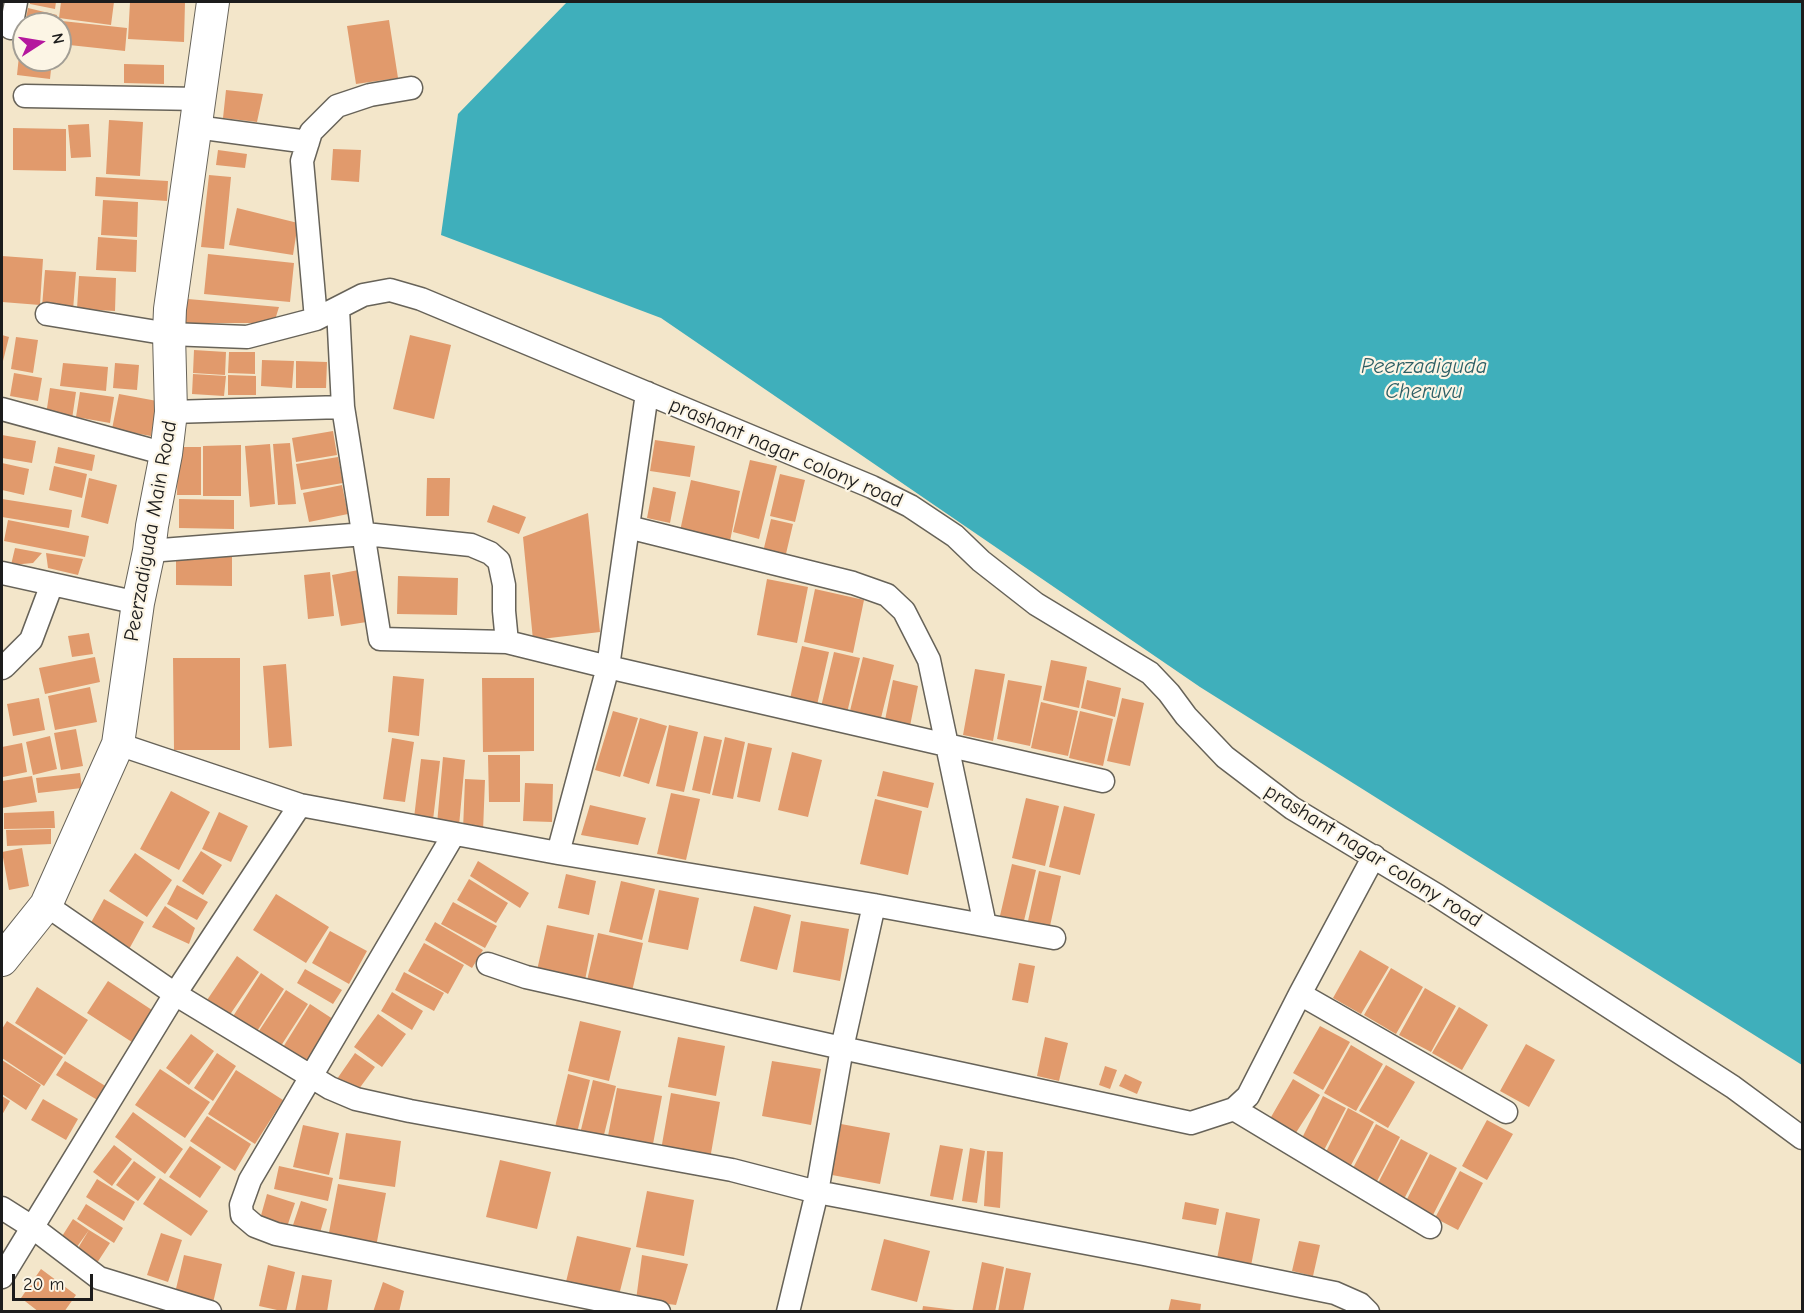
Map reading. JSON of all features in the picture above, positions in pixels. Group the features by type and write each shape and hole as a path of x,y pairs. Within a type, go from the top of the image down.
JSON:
{"street":[{"path":"11,28 16,2"},
{"name":"Peerzadiguda Main Road","path":"2,960 46,906 118,744 138,603 166,454 171,412 170,309 213,2"},
{"path":"316,319 302,161 311,132 337,106 370,95 411,88"},
{"path":"25,96 198,113 308,142"},
{"name":"prashant nagar colony road","path":"47,314 169,334 247,337 316,319 363,295 390,290 421,299 872,487 910,506 955,536 981,561 1036,604 1150,673 1225,757 1292,808 1374,856 1733,1087 1803,1138"},
{"path":"338,309 343,407 380,639 507,642 1103,781"},
{"path":"558,853 608,667 647,393"},
{"path":"171,412 343,407"},
{"path":"2,409 166,454"},
{"path":"628,527 853,583 887,595 904,611 929,660 985,925"},
{"path":"149,551 365,534 471,545 490,553 499,561 504,585 507,642"},
{"path":"2,573 138,603"},
{"path":"2,668 31,640 52,584"},
{"path":"118,744 300,805 558,853 874,904 1054,938"},
{"path":"2,1277 175,994 300,805"},
{"path":"454,834 250,1180 241,1205 242,1215 248,1221 276,1234 659,1311"},
{"path":"488,964 526,977 1191,1123 1234,1109 1248,1096 1374,856"},
{"path":"788,1311 817,1192 842,1048 874,904"},
{"path":"46,906 175,994 330,1088 356,1099 732,1170 817,1192 1335,1293 1360,1304 1368,1311"},
{"path":"1300,994 1506,1112"},
{"path":"1234,1109 1430,1227"},
{"path":"2,1208 32,1227 99,1278 210,1311"}],"water":[{"name":"Peerzadiguda Cheruvu","path":"567,2 1802,2 1802,1065 1200,687 661,318 441,235 458,114"}],"building":[{"path":"30,2 56,2 55,9 30,4"},
{"path":"61,2 114,2 111,25 72,20 72,12 60,12"},
{"path":"130,2 185,2 184,42 128,39"},
{"path":"28,8 45,12 27,12"},
{"path":"389,20 398,78 356,84 347,26"},
{"path":"72,22 127,28 125,51 72,45"},
{"path":"124,64 164,65 164,84 124,83"},
{"path":"17,72 51,72 50,79 17,75"},
{"path":"226,90 263,94 257,122 223,118"},
{"path":"109,120 143,122 140,176 106,174"},
{"path":"89,124 91,157 71,158 68,125"},
{"path":"13,128 66,129 66,171 13,170"},
{"path":"333,149 361,150 359,182 331,180"},
{"path":"218,150 247,154 245,168 216,165"},
{"path":"209,175 231,177 224,249 201,247"},
{"path":"96,177 168,181 167,201 95,196"},
{"path":"103,200 138,202 137,237 101,235"},
{"path":"237,208 298,223 293,255 229,245"},
{"path":"98,237 137,240 136,272 96,270"},
{"path":"208,254 294,263 290,302 204,294"},
{"path":"2,256 43,259 40,305 2,302"},
{"path":"45,270 76,272 73,310 42,307"},
{"path":"79,276 116,278 115,311 77,309"},
{"path":"188,299 279,307 274,323 182,323"},
{"path":"2,335 9,337 2,365"},
{"path":"410,335 451,345 434,419 393,409"},
{"path":"16,337 38,340 33,373 11,369"},
{"path":"194,350 226,352 225,375 193,373"},
{"path":"229,352 255,352 255,374 228,373"},
{"path":"262,360 294,361 292,388 261,386"},
{"path":"296,361 327,362 326,388 296,388"},
{"path":"63,363 108,367 106,391 60,386"},
{"path":"115,363 139,365 137,390 113,388"},
{"path":"14,373 42,378 38,401 10,396"},
{"path":"193,374 226,376 224,396 192,394"},
{"path":"228,375 256,376 256,395 228,395"},
{"path":"50,388 76,392 72,419 46,415"},
{"path":"80,392 114,397 110,423 76,417"},
{"path":"119,394 157,401 151,436 112,429"},
{"path":"333,431 337,455 296,462 292,438"},
{"path":"2,435 36,441 32,463 2,458"},
{"path":"655,440 695,446 690,477 650,471"},
{"path":"290,443 296,504 278,505 273,444"},
{"path":"270,444 275,504 250,507 245,446"},
{"path":"241,445 241,496 203,496 203,446"},
{"path":"58,447 95,455 92,471 55,463"},
{"path":"178,447 201,447 201,495 177,495"},
{"path":"338,457 343,483 301,490 296,464"},
{"path":"750,460 777,466 759,539 733,532"},
{"path":"2,463 29,469 24,495 2,490"},
{"path":"54,466 87,474 82,498 49,490"},
{"path":"780,474 805,480 795,522 770,516"},
{"path":"89,478 117,485 108,524 81,517"},
{"path":"427,478 450,478 449,516 426,516"},
{"path":"691,480 740,491 730,541 680,531"},
{"path":"342,485 348,514 309,522 303,493"},
{"path":"653,487 676,492 670,523 647,518"},
{"path":"2,499 72,510 69,528 2,517"},
{"path":"179,499 234,500 234,529 179,528"},
{"path":"493,505 526,517 519,534 487,522"},
{"path":"588,513 600,632 533,640 523,537"},
{"path":"771,519 793,524 785,558 763,552"},
{"path":"8,520 89,536 85,557 4,541"},
{"path":"15,548 42,553 33,563 11,565"},
{"path":"46,553 83,559 78,575 48,568"},
{"path":"176,554 232,555 232,586 176,585"},
{"path":"364,569 373,621 341,626 332,575"},
{"path":"330,572 334,616 308,619 304,575"},
{"path":"398,576 458,578 457,615 397,614"},
{"path":"767,579 808,587 797,643 757,635"},
{"path":"815,589 864,600 853,653 804,642"},
{"path":"89,633 93,654 72,657 68,636"},
{"path":"802,646 829,652 817,705 790,699"},
{"path":"834,652 860,658 847,713 821,707"},
{"path":"95,657 100,682 45,694 39,668"},
{"path":"863,657 894,665 880,722 849,715"},
{"path":"173,658 240,658 240,750 174,750"},
{"path":"1051,660 1087,667 1079,708 1043,700"},
{"path":"286,664 292,746 269,748 263,666"},
{"path":"975,669 1005,674 993,741 963,735"},
{"path":"393,676 424,679 419,736 388,732"},
{"path":"482,678 534,678 534,751 483,752"},
{"path":"893,680 918,686 910,726 885,720"},
{"path":"1008,680 1042,686 1030,746 997,739"},
{"path":"1087,680 1121,688 1115,717 1081,708"},
{"path":"90,687 97,722 55,730 48,696"},
{"path":"39,698 45,730 13,736 7,704"},
{"path":"1122,698 1144,703 1130,766 1107,761"},
{"path":"1041,702 1078,711 1068,756 1031,748"},
{"path":"613,711 638,718 620,777 595,770"},
{"path":"1080,711 1113,719 1103,766 1069,758"},
{"path":"640,718 667,726 649,784 623,776"},
{"path":"669,725 698,732 684,792 656,786"},
{"path":"76,729 83,766 61,770 54,733"},
{"path":"50,736 57,769 33,775 26,742"},
{"path":"704,736 722,740 710,794 692,790"},
{"path":"725,737 745,742 733,799 712,795"},
{"path":"392,738 414,742 405,802 383,799"},
{"path":"22,743 27,772 3,777 2,747"},
{"path":"748,743 772,748 760,802 737,797"},
{"path":"792,752 822,760 808,817 778,810"},
{"path":"488,755 520,755 520,802 489,802"},
{"path":"443,757 465,760 459,826 437,824"},
{"path":"421,759 440,761 433,820 414,818"},
{"path":"883,771 934,783 928,808 877,796"},
{"path":"80,773 82,788 38,793 36,778"},
{"path":"32,776 37,802 2,808 2,781"},
{"path":"465,779 485,780 483,831 463,830"},
{"path":"525,783 553,784 552,822 523,821"},
{"path":"171,791 210,812 179,870 140,849"},
{"path":"671,793 700,799 686,860 657,854"},
{"path":"1026,798 1059,806 1045,866 1012,858"},
{"path":"875,799 922,811 908,875 860,864"},
{"path":"590,805 646,818 638,845 581,835"},
{"path":"1064,806 1095,814 1080,875 1049,867"},
{"path":"54,811 55,828 4,829 4,813"},
{"path":"219,812 248,826 231,862 202,849"},
{"path":"51,829 51,844 7,846 6,830"},
{"path":"22,848 29,886 9,890 2,852"},
{"path":"201,851 222,865 203,895 182,881"},
{"path":"135,853 172,880 147,917 109,891"},
{"path":"478,861 529,893 520,908 470,876"},
{"path":"1012,864 1036,870 1023,925 999,920"},
{"path":"1039,871 1061,876 1050,926 1028,921"},
{"path":"566,874 596,881 589,915 558,908"},
{"path":"469,879 508,903 496,923 457,900"},
{"path":"621,881 655,889 642,940 609,932"},
{"path":"177,885 208,902 197,920 167,904"},
{"path":"659,890 699,898 688,950 648,942"},
{"path":"276,894 329,927 306,963 253,930"},
{"path":"104,899 144,922 128,951 88,928"},
{"path":"453,902 497,926 485,948 441,924"},
{"path":"165,906 195,928 189,944 152,927"},
{"path":"754,906 791,915 777,970 740,961"},
{"path":"801,921 849,929 840,981 793,972"},
{"path":"435,922 483,950 472,968 425,940"},
{"path":"547,925 594,935 584,985 536,975"},
{"path":"330,931 367,951 349,984 312,963"},
{"path":"598,933 643,943 631,996 586,985"},
{"path":"424,943 464,965 448,994 408,971"},
{"path":"1360,950 1389,967 1361,1014 1333,998"},
{"path":"237,956 259,972 227,1019 205,1003"},
{"path":"1019,963 1035,966 1028,1003 1012,1000"},
{"path":"1391,968 1423,987 1396,1034 1364,1015"},
{"path":"305,969 342,990 333,1004 297,983"},
{"path":"404,972 444,993 434,1011 395,990"},
{"path":"261,973 284,989 254,1036 230,1021"},
{"path":"108,981 155,1012 135,1044 87,1013"},
{"path":"37,987 88,1020 65,1055 15,1023"},
{"path":"1425,988 1456,1006 1431,1052 1399,1035"},
{"path":"286,990 308,1004 277,1052 255,1037"},
{"path":"392,992 423,1011 412,1030 381,1011"},
{"path":"310,1004 339,1023 309,1071 280,1052"},
{"path":"1459,1007 1488,1025 1462,1070 1432,1053"},
{"path":"378,1014 406,1034 382,1067 354,1047"},
{"path":"7,1021 63,1057 44,1086 2,1058 2,1029"},
{"path":"580,1021 621,1031 609,1081 568,1071"},
{"path":"1320,1026 1350,1042 1323,1090 1293,1073"},
{"path":"191,1034 214,1051 189,1085 166,1068"},
{"path":"678,1037 725,1046 716,1096 668,1087"},
{"path":"1045,1037 1068,1043 1059,1081 1037,1076"},
{"path":"1526,1044 1555,1060 1529,1107 1500,1091"},
{"path":"1351,1045 1383,1064 1356,1111 1324,1093"},
{"path":"217,1053 236,1066 213,1101 194,1088"},
{"path":"355,1053 375,1067 356,1093 337,1079"},
{"path":"2,1060 41,1085 26,1110 2,1094"},
{"path":"65,1061 107,1087 99,1101 56,1075"},
{"path":"772,1061 821,1069 811,1125 762,1116"},
{"path":"1386,1065 1415,1082 1388,1128 1359,1111"},
{"path":"1105,1066 1117,1070 1110,1089 1099,1085"},
{"path":"160,1069 210,1102 185,1138 135,1105"},
{"path":"236,1070 283,1100 255,1144 208,1114"},
{"path":"568,1074 590,1080 576,1137 554,1131"},
{"path":"1125,1074 1142,1082 1137,1094 1119,1086"},
{"path":"1293,1079 1320,1095 1292,1139 1267,1124"},
{"path":"593,1080 616,1086 602,1143 579,1138"},
{"path":"617,1088 662,1096 653,1144 608,1136"},
{"path":"671,1093 720,1102 710,1159 661,1150"},
{"path":"2,1096 10,1101 2,1115"},
{"path":"1323,1096 1346,1108 1323,1152 1301,1140"},
{"path":"43,1099 78,1119 66,1140 31,1120"},
{"path":"1348,1108 1374,1122 1350,1167 1325,1154"},
{"path":"133,1112 183,1149 165,1174 115,1137"},
{"path":"207,1116 251,1144 235,1171 190,1141"},
{"path":"1487,1120 1513,1134 1487,1180 1462,1166"},
{"path":"841,1124 890,1133 880,1184 832,1175"},
{"path":"1376,1124 1400,1137 1376,1183 1352,1170"},
{"path":"303,1125 339,1133 329,1175 293,1167"},
{"path":"346,1133 401,1141 395,1187 339,1179"},
{"path":"1401,1139 1428,1153 1404,1199 1377,1185"},
{"path":"114,1145 132,1159 112,1186 93,1172"},
{"path":"940,1145 963,1149 953,1200 930,1196"},
{"path":"190,1146 221,1167 200,1198 169,1177"},
{"path":"970,1148 985,1151 977,1203 962,1201"},
{"path":"987,1151 1003,1152 1000,1208 984,1206"},
{"path":"1430,1154 1457,1168 1433,1215 1406,1201"},
{"path":"500,1160 551,1172 537,1229 486,1217"},
{"path":"134,1161 156,1177 138,1201 116,1185"},
{"path":"279,1166 333,1178 328,1201 274,1189"},
{"path":"1460,1171 1483,1183 1458,1230 1435,1218"},
{"path":"160,1178 208,1211 191,1236 143,1204"},
{"path":"97,1179 135,1202 124,1221 86,1197"},
{"path":"338,1184 386,1193 376,1247 328,1238"},
{"path":"647,1191 694,1200 684,1256 636,1247"},
{"path":"267,1194 295,1203 287,1227 260,1219"},
{"path":"301,1201 327,1209 319,1236 292,1228"},
{"path":"1185,1202 1219,1209 1216,1225 1182,1219"},
{"path":"86,1204 123,1228 114,1243 77,1219"},
{"path":"1226,1212 1260,1219 1250,1271 1216,1264"},
{"path":"73,1219 89,1230 74,1251 59,1241"},
{"path":"89,1230 110,1243 95,1266 75,1253"},
{"path":"161,1233 182,1240 168,1282 147,1275"},
{"path":"577,1236 631,1248 619,1295 565,1286"},
{"path":"884,1239 930,1251 917,1302 871,1290"},
{"path":"1299,1241 1320,1245 1313,1276 1292,1271"},
{"path":"184,1255 222,1264 213,1303 175,1293"},
{"path":"642,1255 688,1264 676,1305 636,1300"},
{"path":"982,1262 1004,1267 995,1312 972,1312"},
{"path":"268,1265 295,1272 286,1312 259,1306"},
{"path":"1006,1268 1031,1273 1023,1312 998,1312"},
{"path":"41,1269 76,1295 64,1312 39,1312 21,1298"},
{"path":"302,1275 332,1280 327,1312 295,1312"},
{"path":"383,1282 404,1291 399,1312 373,1312"},
{"path":"1171,1299 1201,1304 1200,1312 1168,1312"},
{"path":"923,1306 955,1310 955,1312 922,1312"}]}
